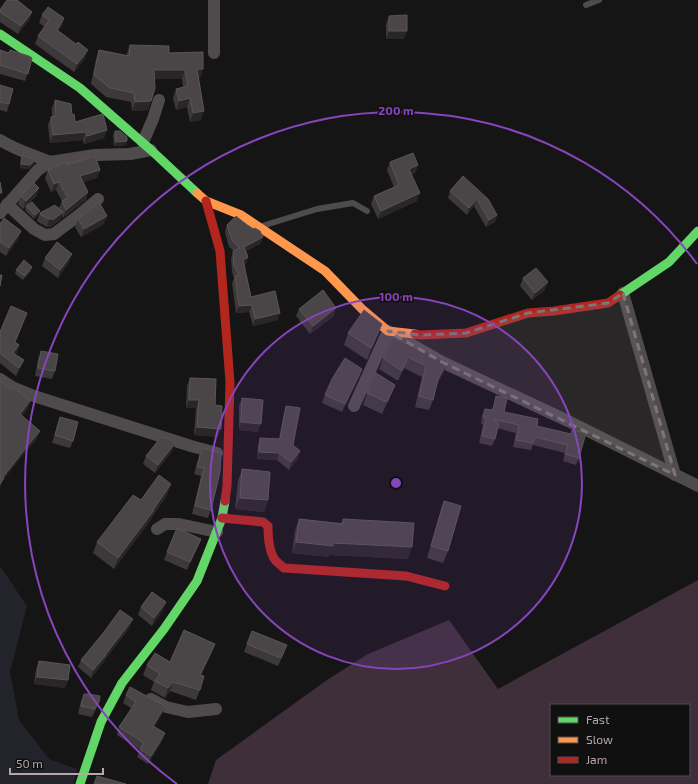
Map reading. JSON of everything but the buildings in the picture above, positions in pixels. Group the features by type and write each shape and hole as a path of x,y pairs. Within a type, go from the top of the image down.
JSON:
{"street":[{"path":"214,0 214,53"},
{"path":"0,34 80,88 147,146 206,201 241,215 325,271 362,309 388,331 442,362 568,421 698,486"},
{"path":"147,146 159,100"},
{"path":"0,140 13,148 50,162"},
{"path":"98,199 54,234 45,235 4,209 38,170 50,162 95,155 130,154 147,146"},
{"path":"80,784 101,722 122,683 164,629 197,581 222,518 227,486 230,382 220,251 206,201"},
{"path":"388,331 422,335 466,333 528,313 608,303 669,262 698,231"},
{"path":"623,293 675,475"},
{"path":"354,406 388,331"},
{"path":"0,379 12,387 34,396 198,448 228,454"},
{"path":"222,518 263,522 268,526 268,533 275,560 284,568 406,576 445,586"},
{"path":"157,529 165,524 179,524 217,532"},
{"path":"122,683 166,707 188,712 216,709"}],"lane":[{"path":"586,5 599,0"},
{"path":"259,227 331,206 352,203 367,211"}],"highlighted area":[{"path":"623,293 675,475 442,362 388,331 421,335 466,333 528,313 608,303"}],"shaded area":[{"path":"0,566 27,606 10,672 19,720 49,759 77,769 74,784 0,784"},
{"path":"698,580 698,784 208,784 216,760 327,680 368,654 449,620 498,689"}],"traffic: fast":[{"path":"0,34 80,88 151,150 197,193"},
{"path":"620,295 669,262 698,231"},
{"path":"80,784 101,722 122,683 164,629 197,581 222,518 225,501"}],"traffic: slow":[{"path":"197,193 206,201 241,215 325,271 362,309 388,331 415,334"}],"traffic: jam":[{"path":"206,201 220,251 230,382 227,486 225,501"},
{"path":"415,334 466,333 528,313 554,311 608,303 620,295"},
{"path":"222,518 263,522 268,526 270,549 276,561 284,568 406,576 445,586"}]}
